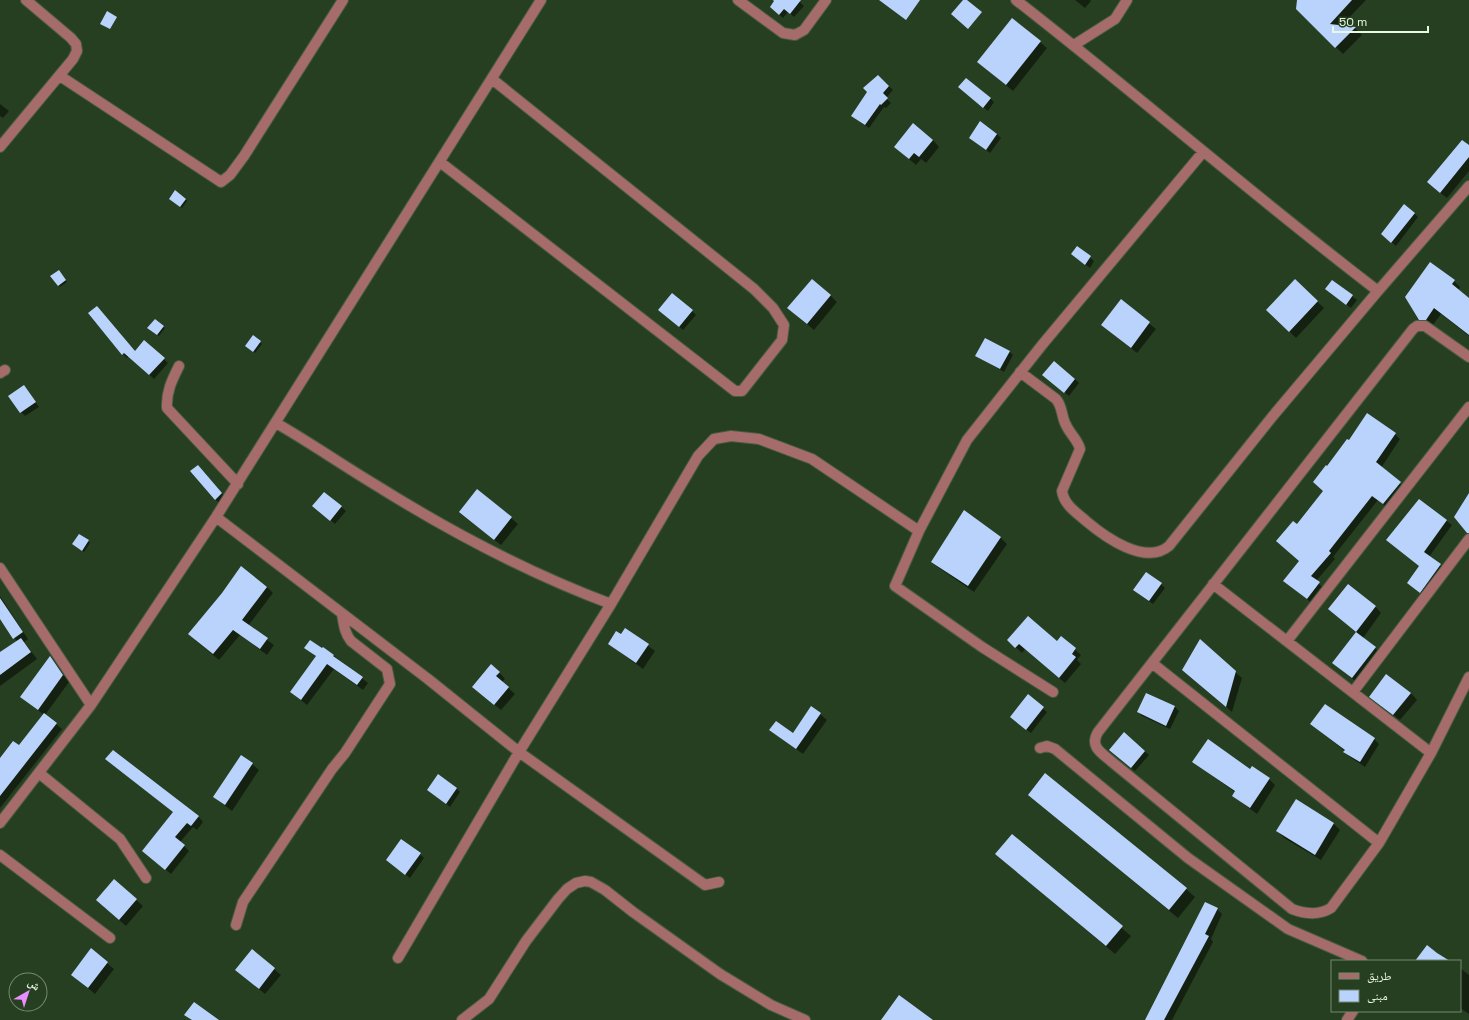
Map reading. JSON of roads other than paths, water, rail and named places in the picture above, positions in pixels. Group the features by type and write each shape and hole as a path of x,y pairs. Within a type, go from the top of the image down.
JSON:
{"street":[{"path":"0,147 60,76 77,51 76,44 26,0"},
{"path":"60,76 221,182 230,175 244,156 343,0"},
{"path":"0,823 91,705 238,484 541,0"},
{"path":"738,0 783,33 795,35 804,30 826,0"},
{"path":"1016,0 1074,45 1203,152 1378,291"},
{"path":"1074,45 1115,19 1127,0"},
{"path":"440,162 735,391 742,391 782,340 784,325 773,308 754,289 492,79"},
{"path":"1053,692 982,647 895,586 919,531 967,440 1020,372 1203,152"},
{"path":"1020,372 1056,399 1061,405 1064,424 1070,434 1079,443 1080,449 1062,491 1063,497 1069,507 1100,532 1118,544 1142,552 1164,550 1169,546 1272,417 1469,186"},
{"path":"1469,358 1425,326 1417,326 1413,329 1098,732 1094,741 1095,745 1112,762 1292,909 1306,913 1322,913 1330,908 1380,843 1431,753 1469,677"},
{"path":"179,366 170,384 166,399 167,408 238,484"},
{"path":"1287,641 1469,407"},
{"path":"276,423 442,524 510,560 572,589 611,604"},
{"path":"398,958 519,752 611,604 698,456 714,439 731,436 759,438 812,459 919,531"},
{"path":"216,517 519,752 705,885 720,882"},
{"path":"1353,692 1469,539"},
{"path":"0,568 91,705"},
{"path":"1213,584 1431,753"},
{"path":"236,925 241,907 255,883 332,769 345,754 390,684 387,669 351,641 347,636 344,630 342,614"},
{"path":"1152,663 1380,843"},
{"path":"1040,748 1047,746 1055,749 1188,858 1288,929 1360,960"},
{"path":"39,773 120,839 146,878"},
{"path":"0,855 110,938"},
{"path":"462,1020 489,999 526,940 566,889 576,883 584,881 591,882 604,890 720,974 771,1005 805,1020"},
{"path":"1347,1020 1353,1012"}]}
